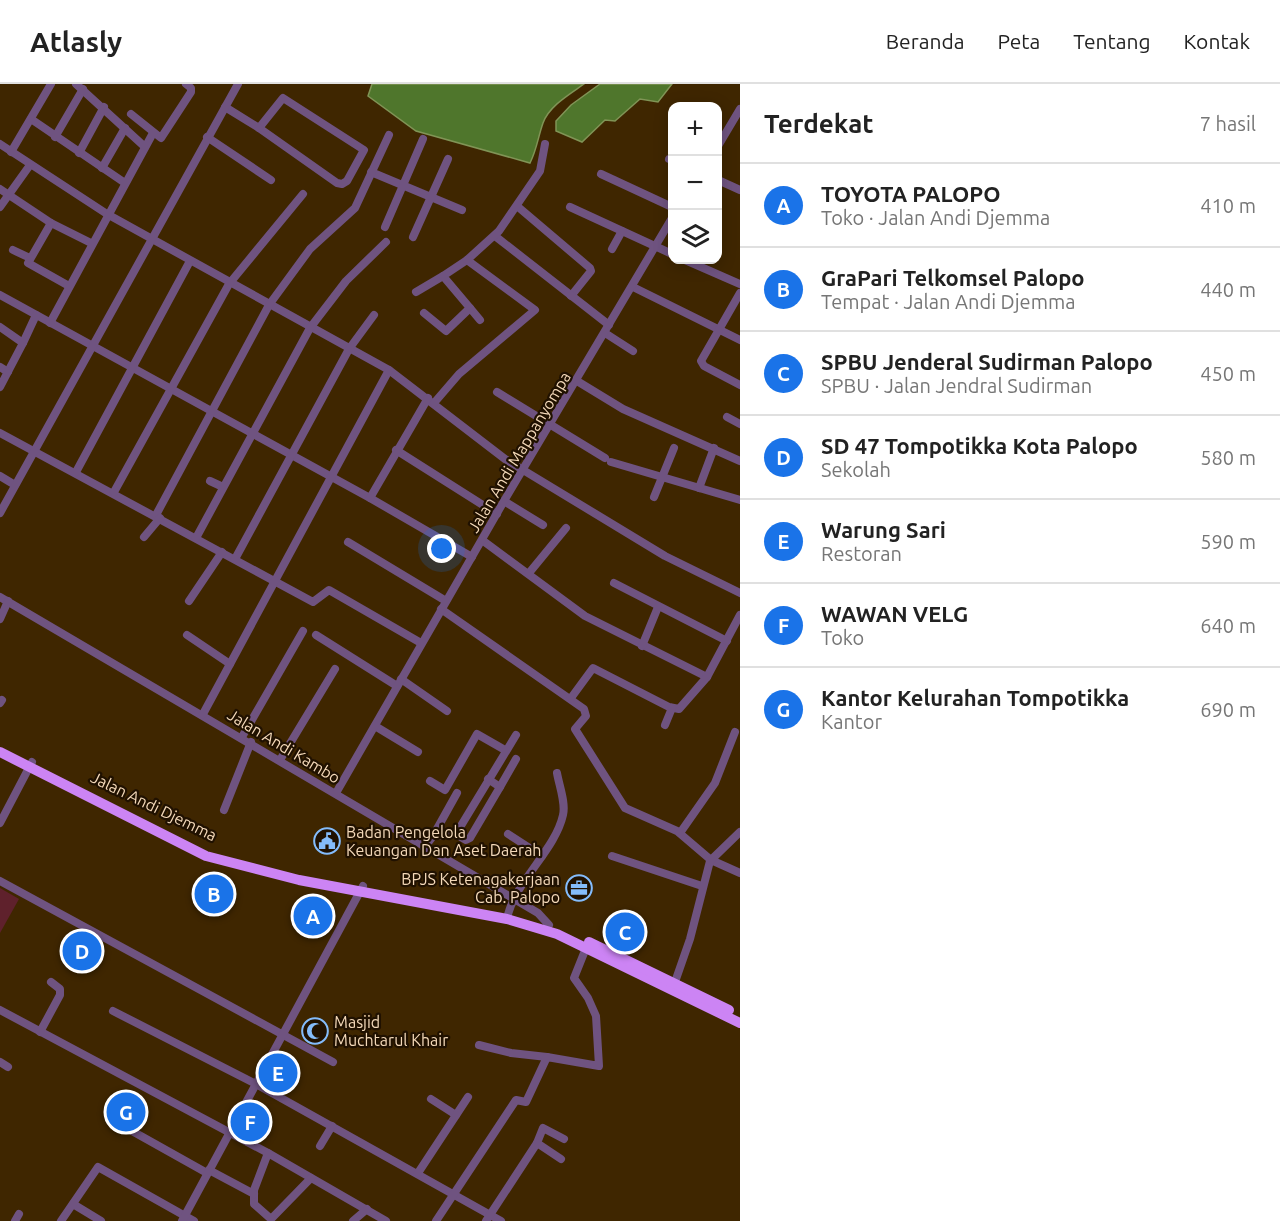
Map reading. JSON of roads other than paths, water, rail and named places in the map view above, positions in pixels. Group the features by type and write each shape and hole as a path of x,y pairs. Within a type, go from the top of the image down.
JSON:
{"highway":[{"name":"Jalan Andi Djemma","path":"0,745 32,765"},
{"name":"Jalan Andi Djemma","path":"0,752 32,765 207,850 361,889 508,916 548,928"},
{"path":"548,928 675,982 740,1016"},
{"path":"548,928 740,1023"}],"street":[{"path":"11,152 51,84"},
{"path":"131,114 160,139 190,92 191,88 186,84"},
{"path":"0,513 150,238 238,84"},
{"path":"55,137 81,86 145,147"},
{"path":"225,107 340,184 347,181 364,153 283,98 259,128"},
{"path":"79,153 104,107"},
{"path":"722,138 740,109"},
{"path":"31,118 55,137 125,183"},
{"path":"102,168 125,128"},
{"path":"50,323 91,243 153,133"},
{"path":"144,537 158,516 211,411 269,305 310,249 355,208 389,135"},
{"path":"207,137 271,180"},
{"path":"385,226 423,139"},
{"path":"0,144 107,214 229,284 389,370 523,470 665,556 740,593"},
{"path":"416,292 467,260 495,236 542,166 545,144"},
{"path":"413,237 448,159"},
{"path":"0,207 30,165"},
{"path":"371,172 462,210"},
{"path":"601,174 668,205"},
{"path":"722,182 740,190"},
{"path":"0,189 51,223 91,243"},
{"path":"114,492 229,284 303,194"},
{"path":"517,206 590,268 591,271 572,296"},
{"path":"570,207 668,252"},
{"path":"51,223 28,263 69,286"},
{"name":"Jalan Andi Mappanyompa","path":"336,793 504,501 668,225"},
{"path":"612,249 622,231"},
{"path":"495,236 572,296 633,351"},
{"path":"196,538 310,328 346,281 386,242"},
{"path":"13,250 30,258"},
{"path":"370,498 396,450 431,400 535,310 467,260"},
{"path":"75,472 190,261"},
{"path":"694,264 740,284"},
{"path":"443,276 480,320"},
{"path":"633,287 740,340"},
{"path":"740,293 704,353 702,364 740,385"},
{"path":"0,295 292,454 472,557"},
{"path":"424,313 446,331 470,308"},
{"path":"0,387 36,315"},
{"path":"235,560 349,349 374,315"},
{"path":"0,327 22,343"},
{"path":"0,367 8,372"},
{"path":"203,714 389,370"},
{"path":"577,381 623,409 740,461"},
{"path":"497,392 608,460 661,479 740,500"},
{"path":"727,417 740,424"},
{"path":"0,433 114,492 314,602 329,590 422,643"},
{"path":"654,497 674,448"},
{"path":"699,488 714,448"},
{"path":"396,450 497,514"},
{"path":"0,476 15,484"},
{"path":"210,481 223,487"},
{"path":"504,501 543,525"},
{"path":"530,573 566,528"},
{"path":"482,540 530,573 585,616 707,677"},
{"path":"348,542 446,601"},
{"path":"189,601 222,552"},
{"path":"614,583 727,640"},
{"name":"Jalan Andi Kambo","path":"0,597 251,742 424,848 538,913 548,928"},
{"path":"0,619 8,602"},
{"path":"642,646 658,607"},
{"path":"441,609 571,698 586,713 575,729 625,808 680,833 711,860 740,873"},
{"path":"571,698 594,668 672,708 681,707 707,677 740,615"},
{"path":"242,737 303,631"},
{"path":"187,635 230,664"},
{"path":"316,635 447,711"},
{"path":"280,760 335,669"},
{"path":"665,725 672,708"},
{"path":"375,726 418,752"},
{"path":"680,833 716,783 735,732"},
{"path":"430,781 445,790 477,734 505,750"},
{"path":"456,834 516,735"},
{"path":"224,810 251,742"},
{"path":"433,836 456,834 466,840 470,838 516,759"},
{"path":"0,823 32,765"},
{"path":"508,916 513,899 542,856 563,814 556,773"},
{"path":"488,779 500,787"},
{"path":"424,848 457,793"},
{"path":"675,982 690,939 702,886 711,860 740,832"},
{"path":"508,834 542,856"},
{"path":"612,856 702,886"},
{"path":"0,881 333,1062"},
{"path":"183,1218 361,889"},
{"path":"479,1045 511,1053 547,1057 596,1067 600,1065 596,1016 574,978 586,948"},
{"path":"40,1032 60,995 60,989 51,982"},
{"path":"0,1010 268,1153 386,1221"},
{"path":"113,1011 254,1083 454,1193 488,1218 501,1221"},
{"path":"435,1221 516,1100 526,1102 547,1057"},
{"path":"0,1062 8,1066"},
{"path":"418,1173 468,1097"},
{"path":"431,1099 456,1115"},
{"path":"320,1146 332,1126"},
{"path":"488,1218 537,1143 543,1128 564,1139"},
{"path":"132,1131 254,1194"},
{"path":"537,1143 561,1159"},
{"path":"268,1153 254,1194 254,1204 272,1219 311,1178"},
{"path":"61,1221 98,1167 183,1218 194,1221"},
{"path":"73,1204 101,1221"},
{"path":"353,1221 367,1209"}],"place":[{"name":"Badan Pengelola Keuangan Dan Aset Daerah","path":"327,841"},
{"name":"BPJS Ketenagakerjaan Cab. Palopo","path":"579,888"},
{"name":"GraPari Telkomsel Palopo","path":"214,894"},
{"name":"TOYOTA PALOPO","path":"313,916"},
{"name":"SPBU Jenderal Sudirman Palopo","path":"625,932"},
{"name":"SD 47 Tompotikka Kota Palopo","path":"82,951"},
{"name":"Masjid Muchtarul Khair","path":"315,1031"},
{"name":"Warung Sari","path":"278,1073"},
{"name":"Kantor Kelurahan Tompotikka","path":"126,1112"},
{"name":"WAWAN VELG","path":"250,1122"}]}
